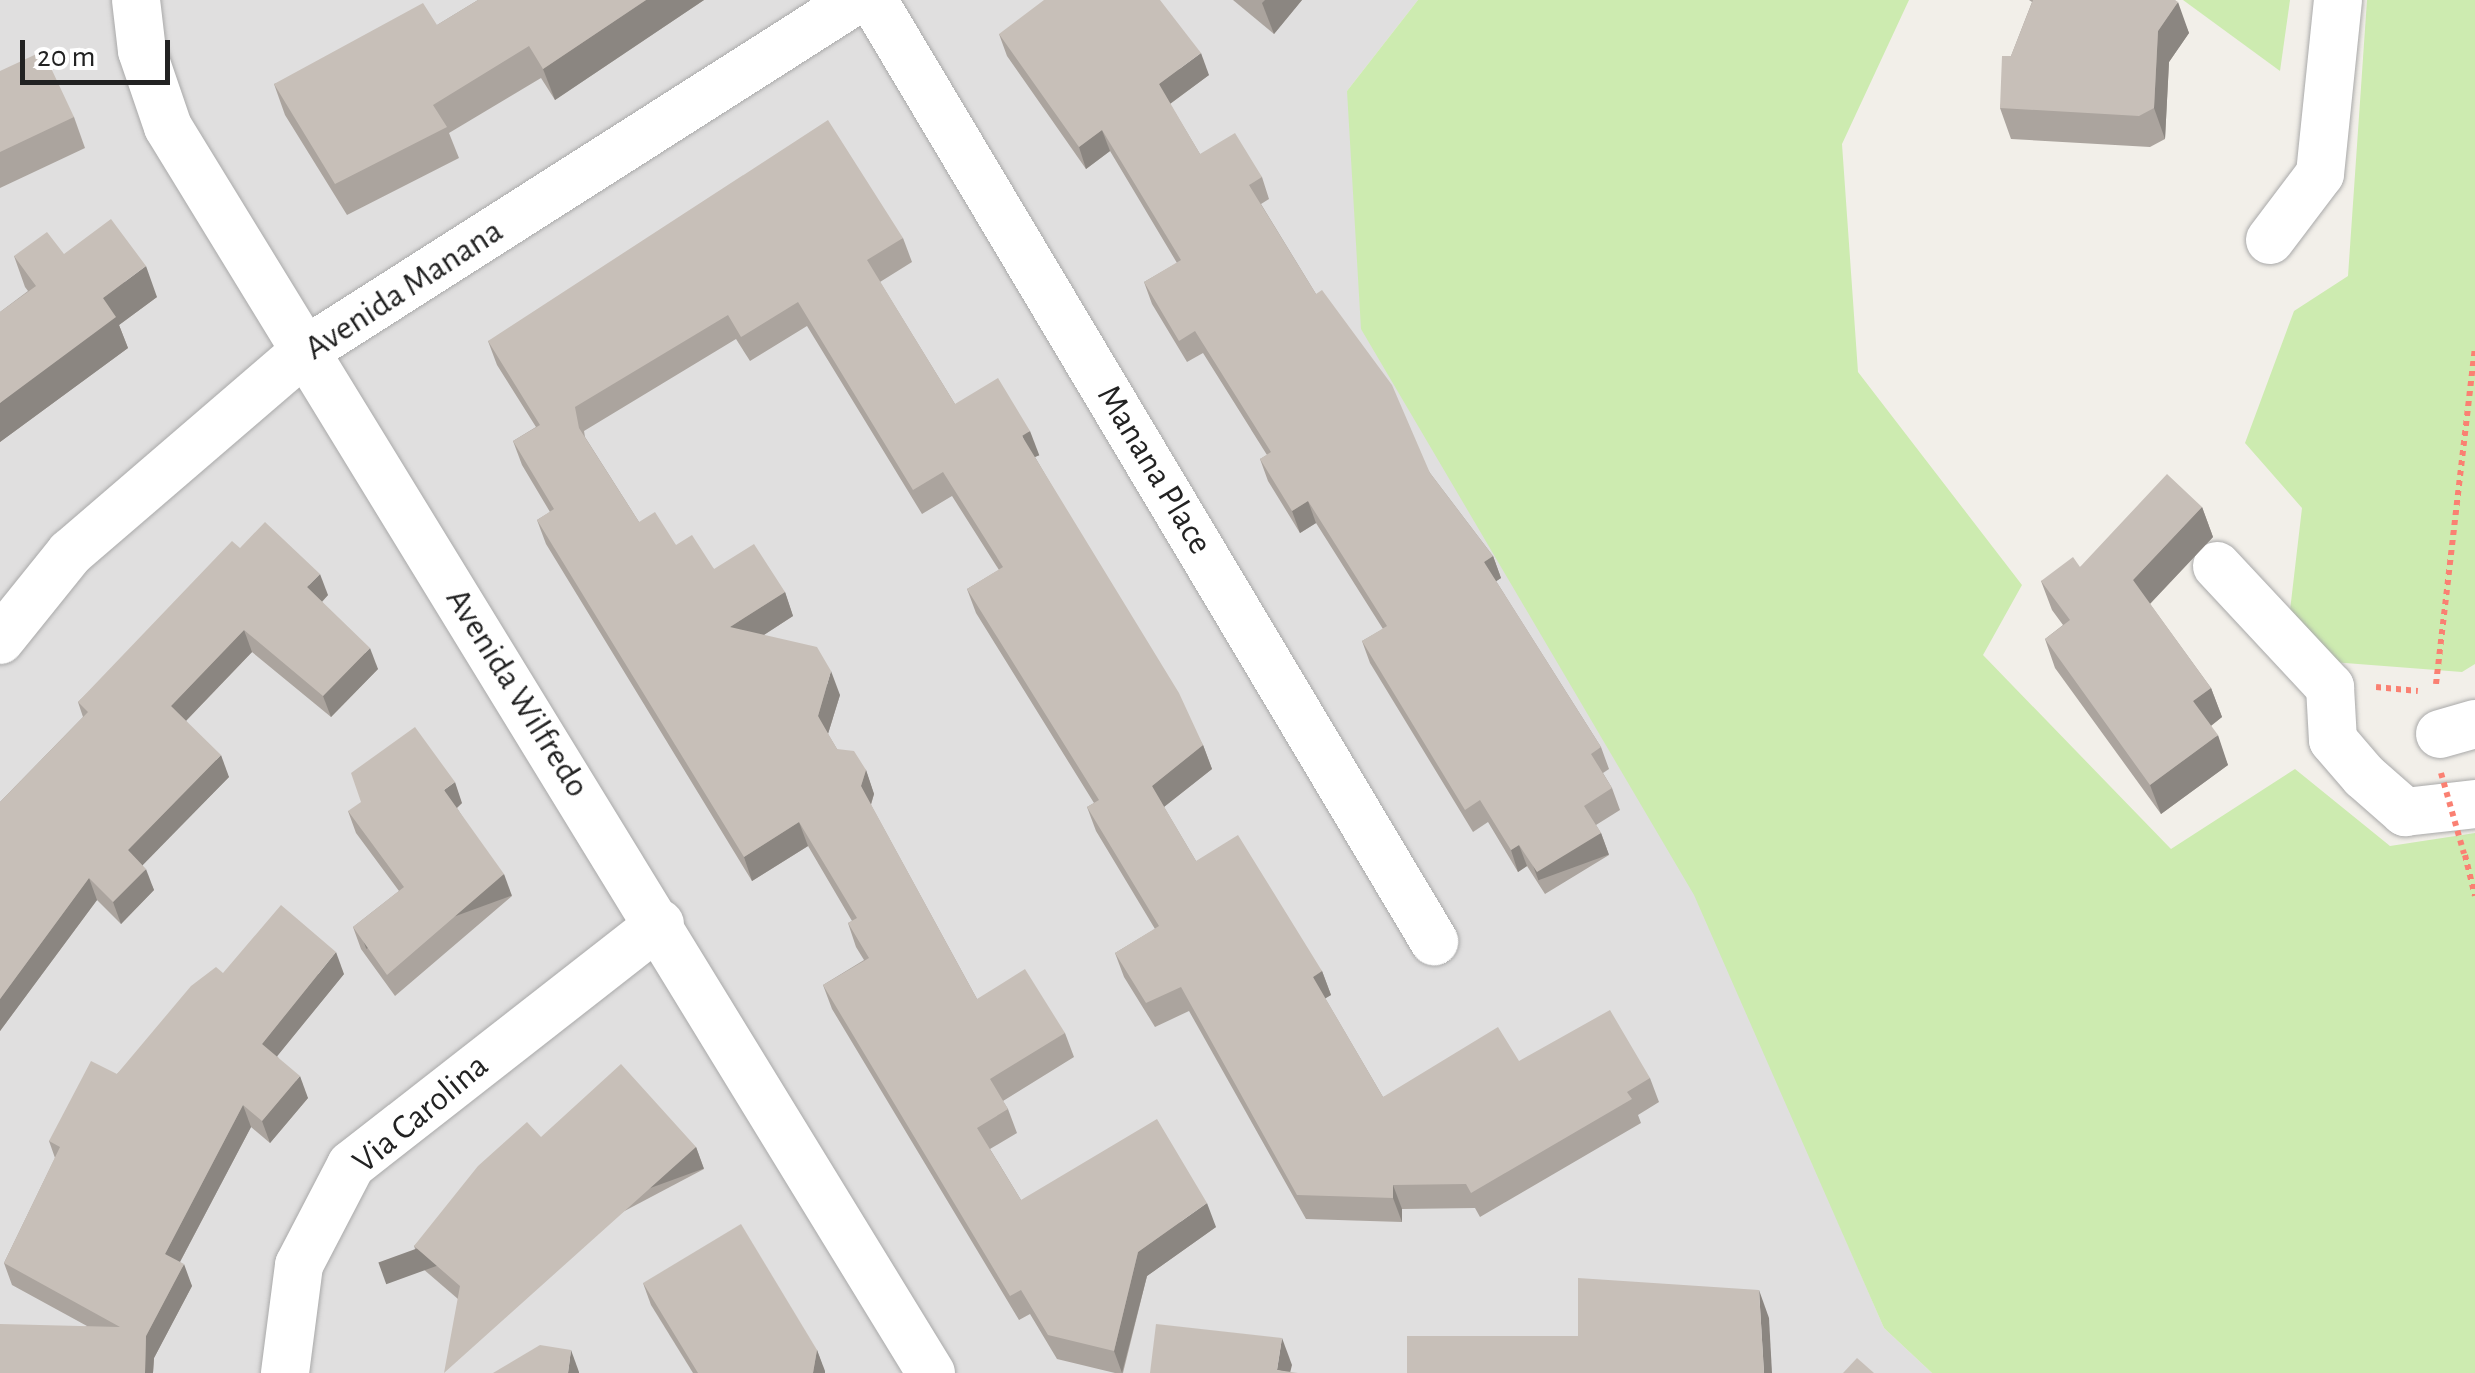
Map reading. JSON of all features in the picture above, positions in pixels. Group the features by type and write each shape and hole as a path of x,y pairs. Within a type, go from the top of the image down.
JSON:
{"street":[{"name":"Avenida Wilfredo","path":"136,0 142,51 168,127 660,924 931,1373"},
{"name":"Avenida Manana","path":"0,640 70,553 306,351 856,0"},
{"name":"Manana Place","path":"873,0 1434,940"},
{"path":"2270,240 2320,174 2338,0"},
{"path":"2217,566 2330,687 2333,740 2406,812 2453,736"},
{"name":"Via Carolina","path":"285,1373 300,1264 351,1165 660,924"}],"path":[{"path":"2475,348 2453,736 2464,854 2475,896"},
{"path":"2330,687 2453,736"}],"shaded area":[{"path":"0,0 1418,0 1347,91 1884,1328 1932,1373 0,1373"}],"green space":[{"path":"1418,0 1909,0 1842,144 1858,372 2022,585 1983,655 2171,849 2295,769 2390,846 2475,833 2475,1373 1932,1373 1884,1328 1694,895 1361,329 1347,91"},
{"path":"2183,0 2290,0 2280,71"},
{"path":"2367,0 2475,0 2475,664 2462,672 2332,662 2289,619 2302,508 2245,443 2294,311 2348,276"}],"building":[{"path":"478,0 646,0 543,69 529,46 433,105 447,127 335,184 274,84 423,3 437,25"},
{"path":"1044,0 1160,0 1201,53 1159,84 1200,154 1235,133 1262,177 1249,185 1316,294 1322,290 1392,385 1430,473 1493,556 1484,562 1601,747 1591,754 1612,788 1584,806 1601,833 1537,872 1519,845 1511,850 1480,800 1465,810 1362,641 1387,626 1308,501 1292,511 1260,459 1271,452 1195,331 1179,341 1144,282 1181,260 1102,130 1079,147 999,34"},
{"path":"2033,0 2178,2 2158,31 2154,108 2139,116 2000,108 2002,56 2011,56"},
{"path":"43,51 74,117 0,152 0,71"},
{"path":"828,120 903,238 867,260 955,404 998,378 1030,431 1022,436 1179,693 1203,745 1152,786 1196,861 1238,835 1322,971 1313,977 1383,1097 1498,1027 1519,1061 1610,1010 1650,1078 1627,1092 1632,1099 1471,1193 1466,1184 1393,1185 1393,1198 1297,1195 1181,987 1146,1003 1115,953 1159,926 1087,807 1099,800 967,589 1003,567 943,472 913,490 798,302 741,337 728,315 575,407 579,428 639,522 655,512 676,545 692,535 714,569 754,544 785,592 730,627 817,647 831,671 818,716 837,749 854,751 866,770 861,786 977,999 1025,969 1065,1033 990,1079 1008,1109 977,1128 1021,1200 1157,1119 1207,1203 1138,1252 1114,1351 1048,1335 1021,1290 1010,1296 823,985 869,958 848,923 857,918 799,822 744,857 537,520 554,509 513,441 540,425 488,341"},
{"path":"111,219 146,266 103,298 116,317 0,403 0,312 36,286 14,256 47,232 64,254"},
{"path":"2167,474 2202,507 2133,580 2211,688 2193,701 2218,735 2150,785 2045,639 2070,620 2041,581 2073,557 2080,567"},
{"path":"265,522 320,574 307,587 370,648 323,696 244,630 171,706 221,755 128,850 146,869 113,902 89,878 0,999 0,802 88,712 78,702 232,541 240,548"},
{"path":"415,727 455,782 444,790 504,874 387,975 353,927 404,887 348,811 361,802 351,773"},
{"path":"281,905 336,952 262,1044 300,1076 262,1121 243,1105 165,1254 184,1264 146,1336 145,1373 0,1373 0,1324 120,1327 4,1263 60,1147 49,1141 91,1061 117,1074 191,986 216,967 223,973"},
{"path":"621,1064 696,1147 444,1373 460,1286 414,1246 478,1166 527,1122 541,1137"},
{"path":"741,1224 817,1350 813,1373 698,1373 643,1283"},
{"path":"1578,1278 1759,1290 1764,1373 1407,1373 1407,1336 1578,1336"},
{"path":"1156,1324 1282,1338 1277,1370 1298,1373 1150,1373"},
{"path":"540,1345 571,1350 568,1373 493,1373"},
{"path":"1857,1358 1874,1373 1843,1373"}]}
